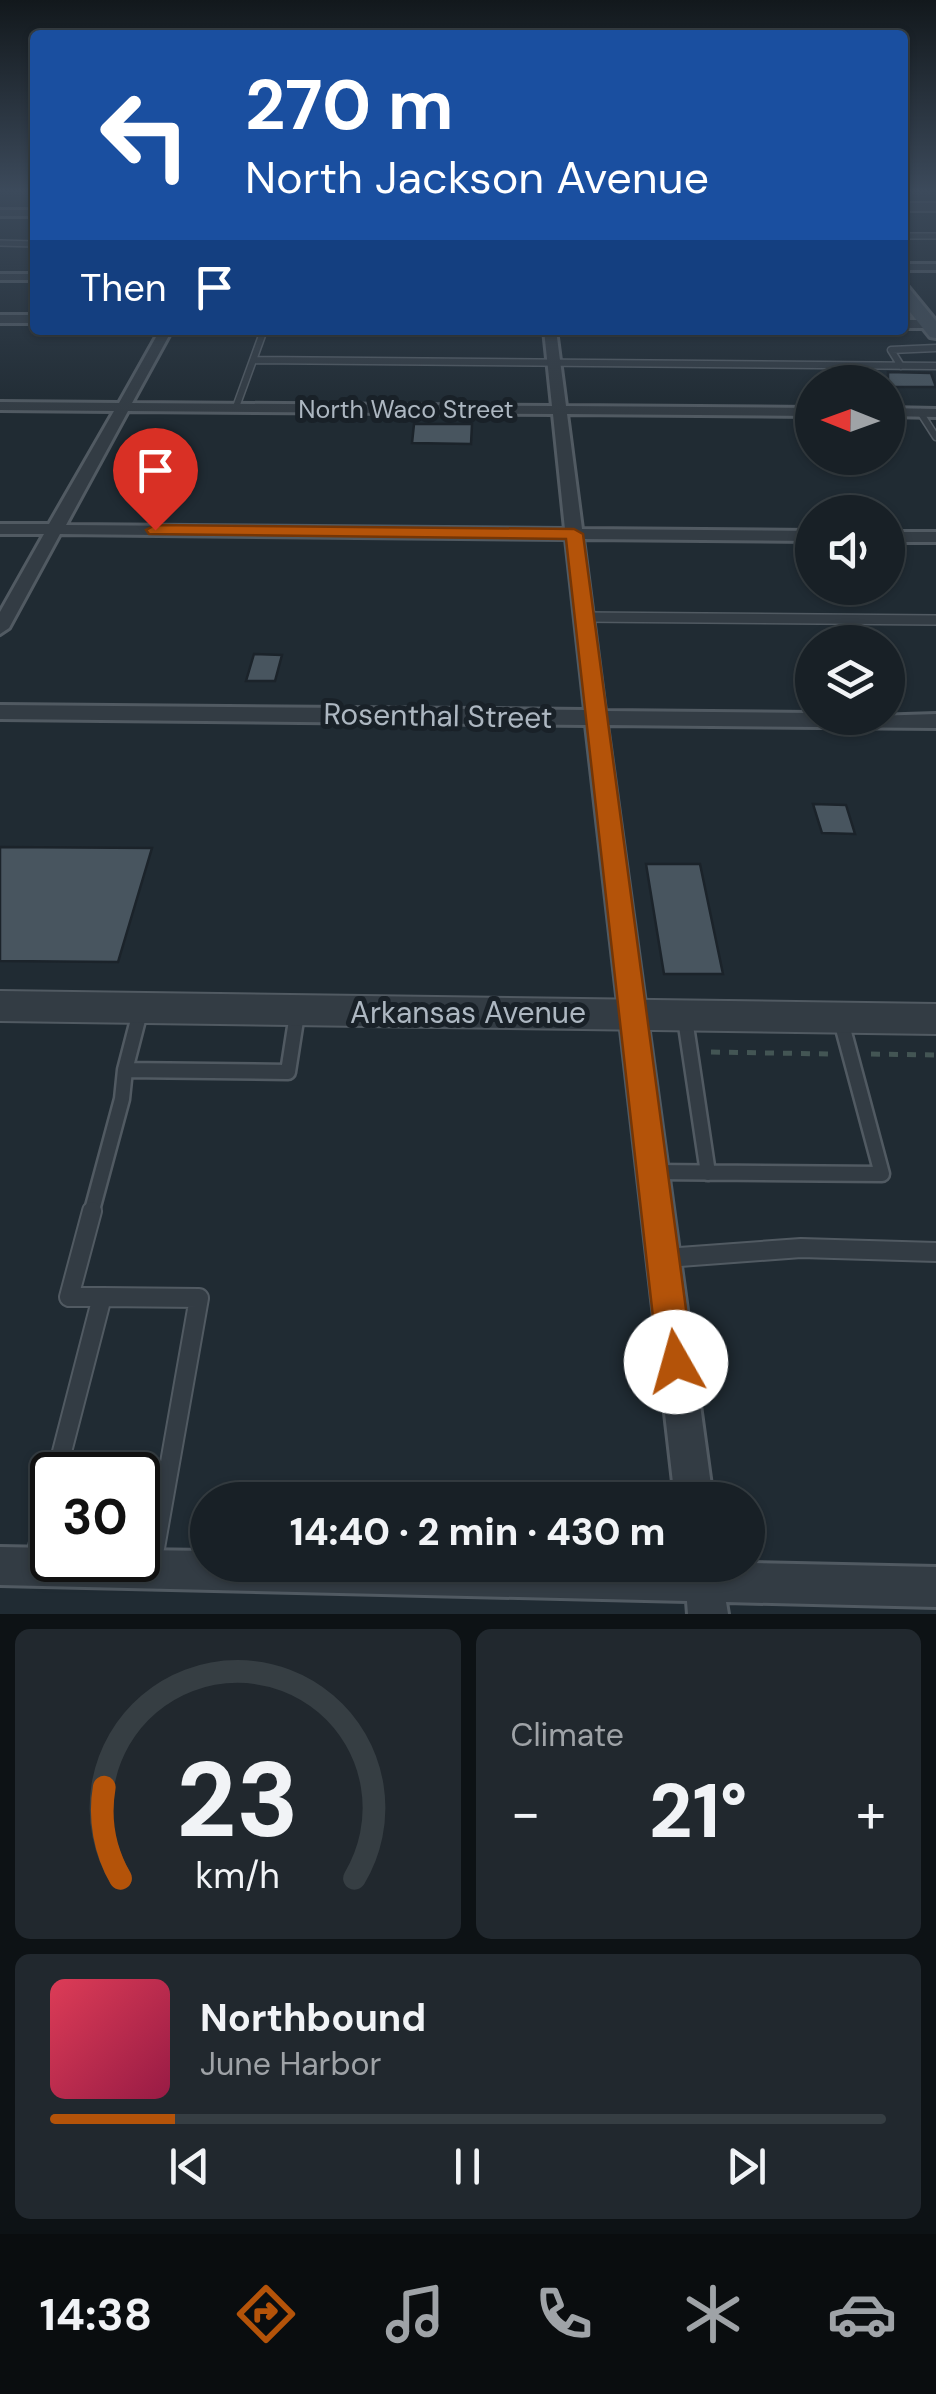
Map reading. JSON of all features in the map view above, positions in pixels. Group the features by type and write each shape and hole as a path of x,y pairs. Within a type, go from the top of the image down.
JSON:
{"main road":[{"path":"908,297 931,322"}],"street":[{"path":"908,267 936,267"},
{"path":"0,277 30,277"},
{"path":"0,319 30,319"},
{"path":"0,628 163,335"},
{"path":"551,335 631,1014 692,1482"},
{"name":"North Waco Street","path":"0,406 795,412"},
{"path":"0,529 795,536"},
{"path":"905,537 936,537"},
{"name":"Rosenthal Street","path":"0,712 936,721"},
{"name":"Arkansas Avenue","path":"0,1006 936,1018"},
{"path":"160,1570 705,1587 936,1587"}],"lane":[{"path":"236,408 262,335"},
{"path":"899,365 891,350 936,348"},
{"path":"254,360 814,365"},
{"path":"905,366 935,367"},
{"path":"928,412 936,436"},
{"path":"584,617 936,620"},
{"path":"140,1008 122,1098 69,1297 199,1298 160,1524"},
{"path":"125,1070 288,1072 297,1012"},
{"path":"684,1014 708,1173"},
{"path":"651,1172 882,1174 840,1017"},
{"path":"662,1258 740,1248 819,1244 936,1252"},
{"path":"62,1452 102,1298"},
{"path":"17,1566 30,1538"}],"path":[{"path":"691,1052 936,1055"}],"building":[{"path":"905,372 931,373 936,387 905,387"},
{"path":"414,424 472,424 471,444 412,443"},
{"path":"254,654 282,655 275,681 246,681"},
{"path":"813,804 846,805 855,834 822,833"},
{"path":"0,847 152,848 118,962 0,961"},
{"path":"646,864 700,864 723,974 664,974"}],"route":[{"path":"155,530 574,534 676,1362"}]}
